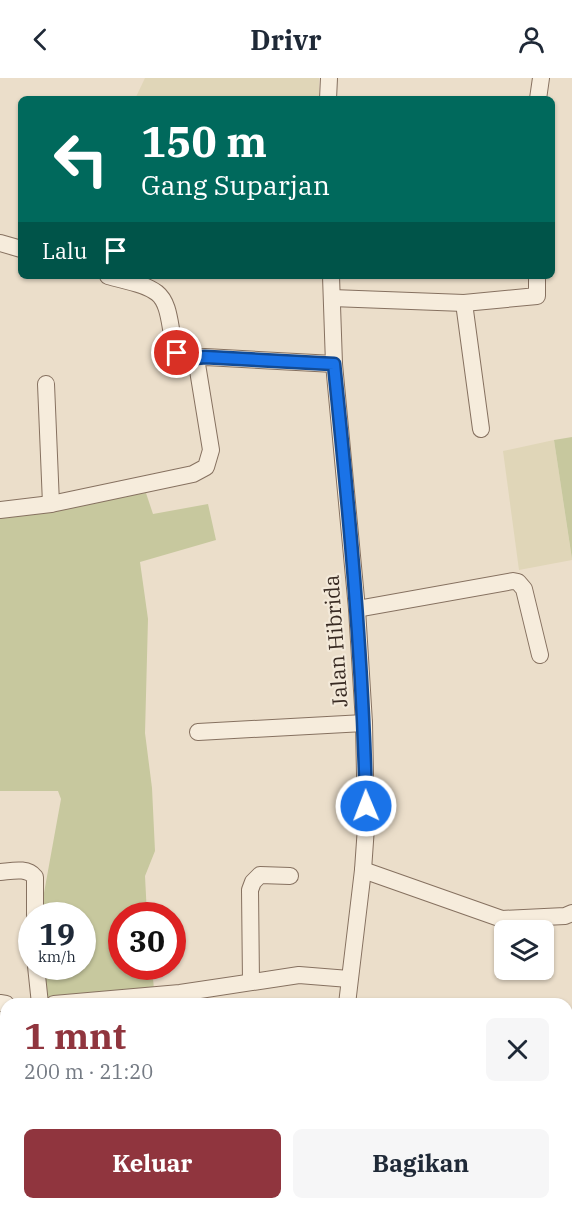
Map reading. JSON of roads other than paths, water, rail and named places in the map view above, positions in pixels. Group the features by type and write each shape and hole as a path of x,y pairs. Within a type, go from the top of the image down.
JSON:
{"street":[{"path":"328,96 329,78"},
{"path":"538,96 541,78"},
{"path":"0,243 18,248"},
{"path":"118,279 148,288 158,294 167,308 177,353 186,359 205,357 334,364"},
{"name":"Jalan Hibrida","path":"331,279 334,364 357,609 364,723 366,827 348,998"},
{"path":"332,298 464,303 537,296 537,279"},
{"path":"464,303 481,429"},
{"path":"0,510 51,504 193,474 206,467 211,450 196,358"},
{"path":"46,384 51,504"},
{"path":"357,609 513,581 518,582 524,589 540,655"},
{"path":"198,732 364,723"},
{"path":"363,870 502,918 568,914"},
{"path":"0,872 33,873 35,902"},
{"path":"251,982 250,890 253,882 260,875 290,876"},
{"path":"182,998 251,982 299,975 350,979"},
{"path":"37,980 39,998"}]}
